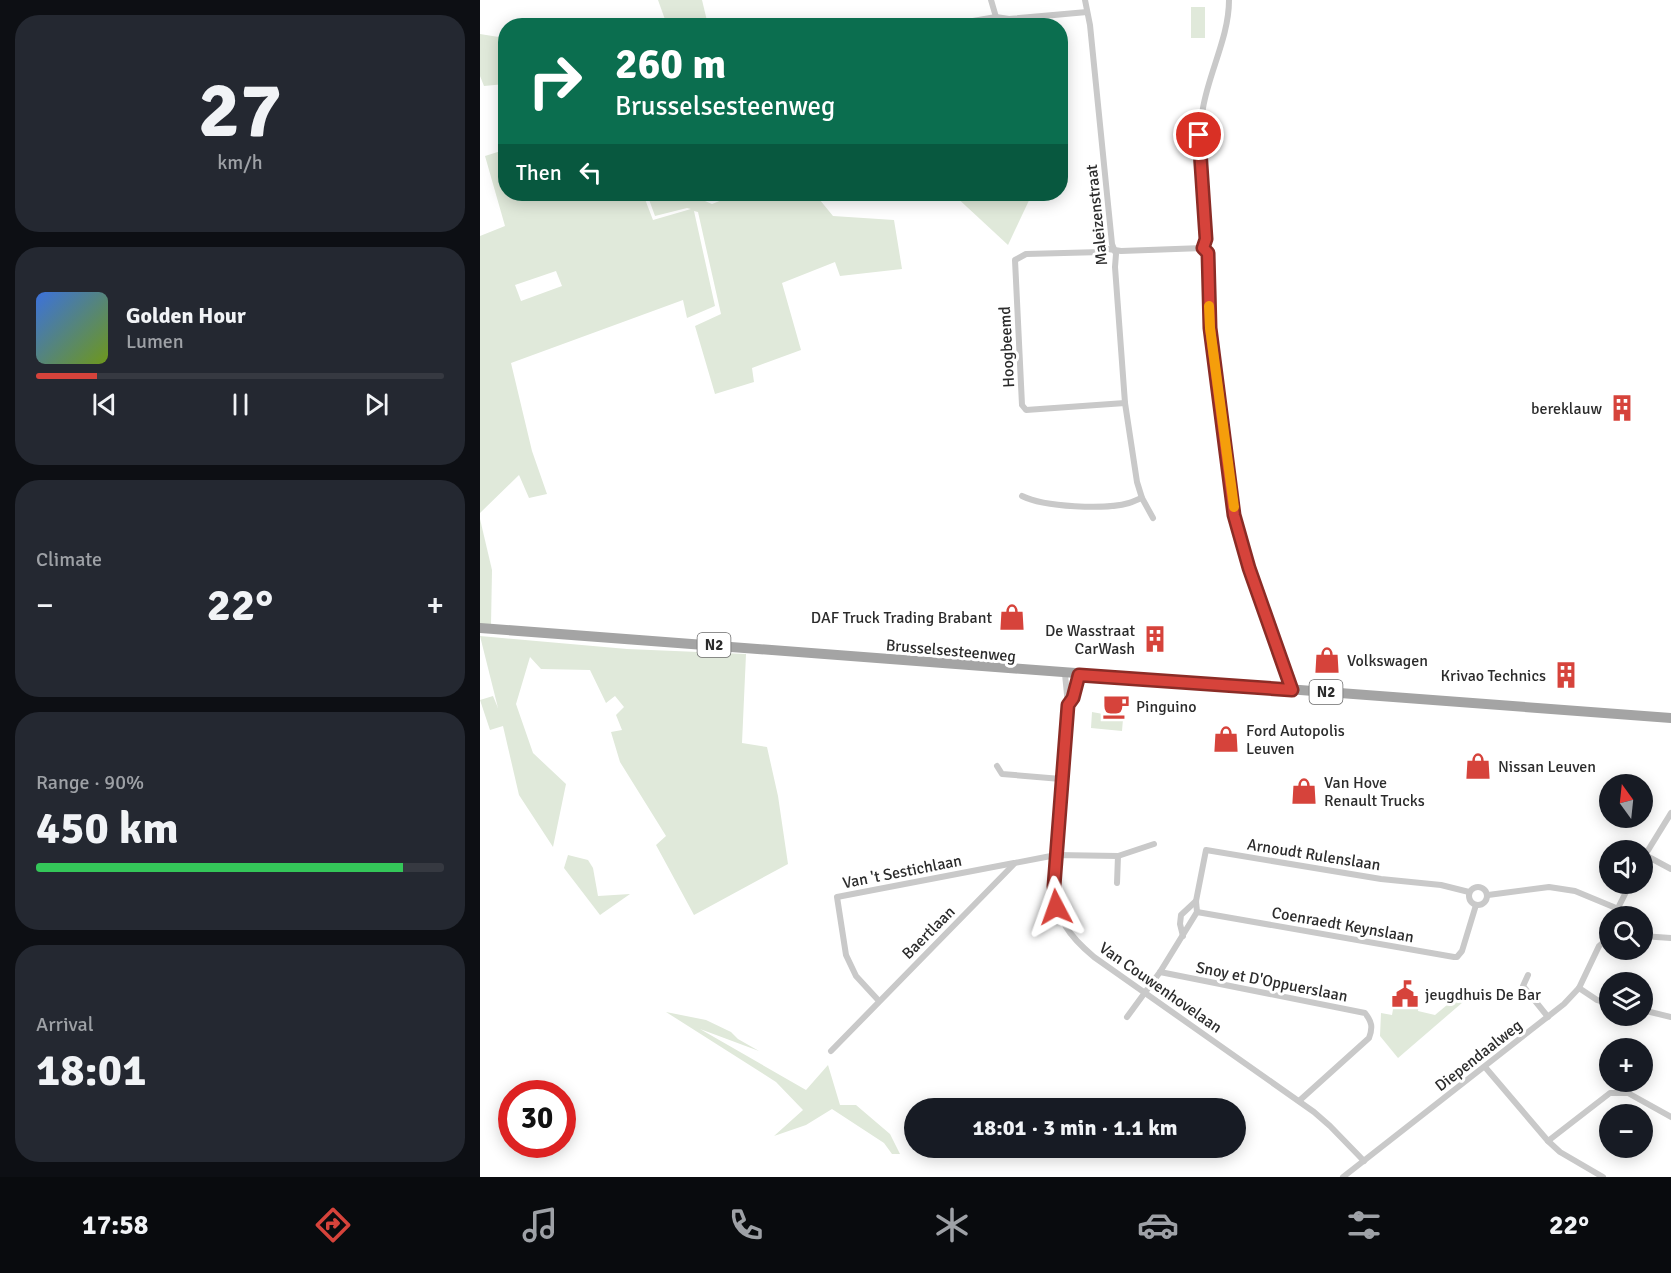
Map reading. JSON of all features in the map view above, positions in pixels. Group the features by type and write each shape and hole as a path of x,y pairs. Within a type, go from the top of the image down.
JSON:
{"main road":[{"name":"Brusselsesteenweg","path":"480,628 1671,718"}],"street":[{"path":"991,0 996,17"},
{"name":"Maleizenstraat","path":"1084,0 1090,26 1112,244 1116,251 1115,267 1125,403 1137,482 1142,498 1153,518"},
{"path":"1203,248 1206,239 1199,135 1203,106 1229,16 1228,0"},
{"path":"1020,18 1087,12"},
{"path":"990,18 1002,18"},
{"path":"1116,251 1203,248 1208,253 1210,328 1234,515 1249,568 1292,690"},
{"name":"Hoogbeemd","path":"1116,251 1108,249 1102,252 1020,256 1016,260 1022,405 1026,410 1125,403"},
{"path":"1022,496 1031,501 1084,507 1129,504 1142,498"},
{"name":"Van Couwenhovelaan","path":"1065,674 1068,705 1054,886 1056,907 1063,924 1074,940 1094,957 1299,1101 1330,1126 1364,1161"},
{"name":"Van Couwenhovelaan","path":"1068,705 1073,698 1079,675"},
{"path":"997,766 1002,774 1061,779"},
{"path":"1653,842 1671,813"},
{"path":"1014,863 1056,855 1118,856 1154,844"},
{"name":"Arnoudt Rulenslaan","path":"1197,912 1196,901 1206,850 1381,879 1441,885 1469,892 1474,887 1480,886 1488,895 1549,887 1575,891 1611,906"},
{"path":"1117,883 1118,856"},
{"path":"1653,861 1671,869"},
{"name":"Baertlaan","path":"831,1051 1014,863"},
{"name":"Van 't Sestichlaan","path":"879,1001 856,976 846,955 837,897 1014,863"},
{"path":"1469,892 1470,900 1476,905 1484,903 1488,895"},
{"name":"Arnoudt Rulenslaan","path":"1183,936 1180,924 1181,915 1196,901"},
{"name":"Coenraedt Keynslaan","path":"1197,912 1457,957 1462,951 1476,905"},
{"path":"1183,936 1197,912"},
{"name":"Snoy et D'Oppuerslaan","path":"1128,1017 1183,936"},
{"path":"1653,937 1671,938"},
{"name":"Diependaalweg","path":"1343,1177 1564,1004 1579,988 1599,946"},
{"name":"Snoy et D'Oppuerslaan","path":"1160,972 1365,1013 1372,1028 1369,1038 1299,1101"},
{"path":"1528,975 1523,987 1548,1017"},
{"path":"1579,988 1599,1000"},
{"path":"1653,1013 1671,1017"},
{"path":"1485,1067 1548,1141 1560,1152 1603,1177"},
{"path":"1548,1141 1610,1093 1628,1093 1671,1117"}],"green space":[{"path":"658,0 702,0 706,18 664,18"},
{"path":"1191,7 1205,7 1205,38 1191,38"},
{"path":"480,34 498,37 498,85 484,86 480,76"},
{"path":"498,152 498,201 646,201 653,220 691,209 655,216 650,201 705,201 712,204 720,201 821,201 833,216 894,220 902,269 840,276 835,262 782,283 801,350 752,368 754,382 715,394 695,326 721,314 698,212 694,211 715,306 687,318 683,300 511,363 532,451 547,494 529,498 519,475 480,513 480,236 505,226 485,156","holes":["556,271 562,286 521,301 515,285"]},
{"path":"961,201 1029,201 1008,245"},
{"path":"480,519 492,570 491,625 480,624"},
{"path":"480,636 627,649 746,654 742,743 767,747 778,796 788,864 694,915 656,845 666,836 620,762 611,732 622,730 616,715 624,707 615,696 606,703 590,670 541,669 530,657 516,704 533,753 566,784 553,847 519,795 503,726 490,730 480,700 493,696 498,708"},
{"path":"1104,710 1108,711 1111,718 1123,719 1122,731 1091,728 1092,712 1103,714"},
{"path":"568,855 588,860 593,868 598,896 630,894 600,915 564,868"},
{"path":"1395,998 1419,1003 1418,1011 1435,1015 1453,1000 1463,1002 1398,1058 1380,1036 1381,1013 1392,1015"},
{"path":"666,1012 706,1020 731,1032 738,1039 759,1051 700,1029 806,1090 828,1065 840,1105 856,1105 890,1134 900,1154 892,1154 884,1143 832,1109 806,1125 774,1136 803,1110 776,1082"}],"slow traffic":[{"path":"1209,306 1234,507"}],"place":[{"name":"bereklauw","path":"1622,408"},
{"name":"DAF Truck Trading Brabant","path":"1012,617"},
{"name":"De Wasstraat CarWash","path":"1155,639"},
{"name":"Volkswagen","path":"1327,660"},
{"name":"Krivao Technics","path":"1566,675"},
{"name":"Pinguino","path":"1116,706"},
{"name":"Ford Autopolis Leuven","path":"1226,739"},
{"name":"Nissan Leuven","path":"1478,766"},
{"name":"Van Hove Renault Trucks","path":"1304,791"},
{"name":"jeugdhuis De Bar","path":"1405,994"}],"route":[{"path":"1056,907 1054,886 1068,705 1073,698 1079,675 1292,690 1249,568 1234,515 1210,328 1208,253 1203,248 1206,239 1199,135"}]}
